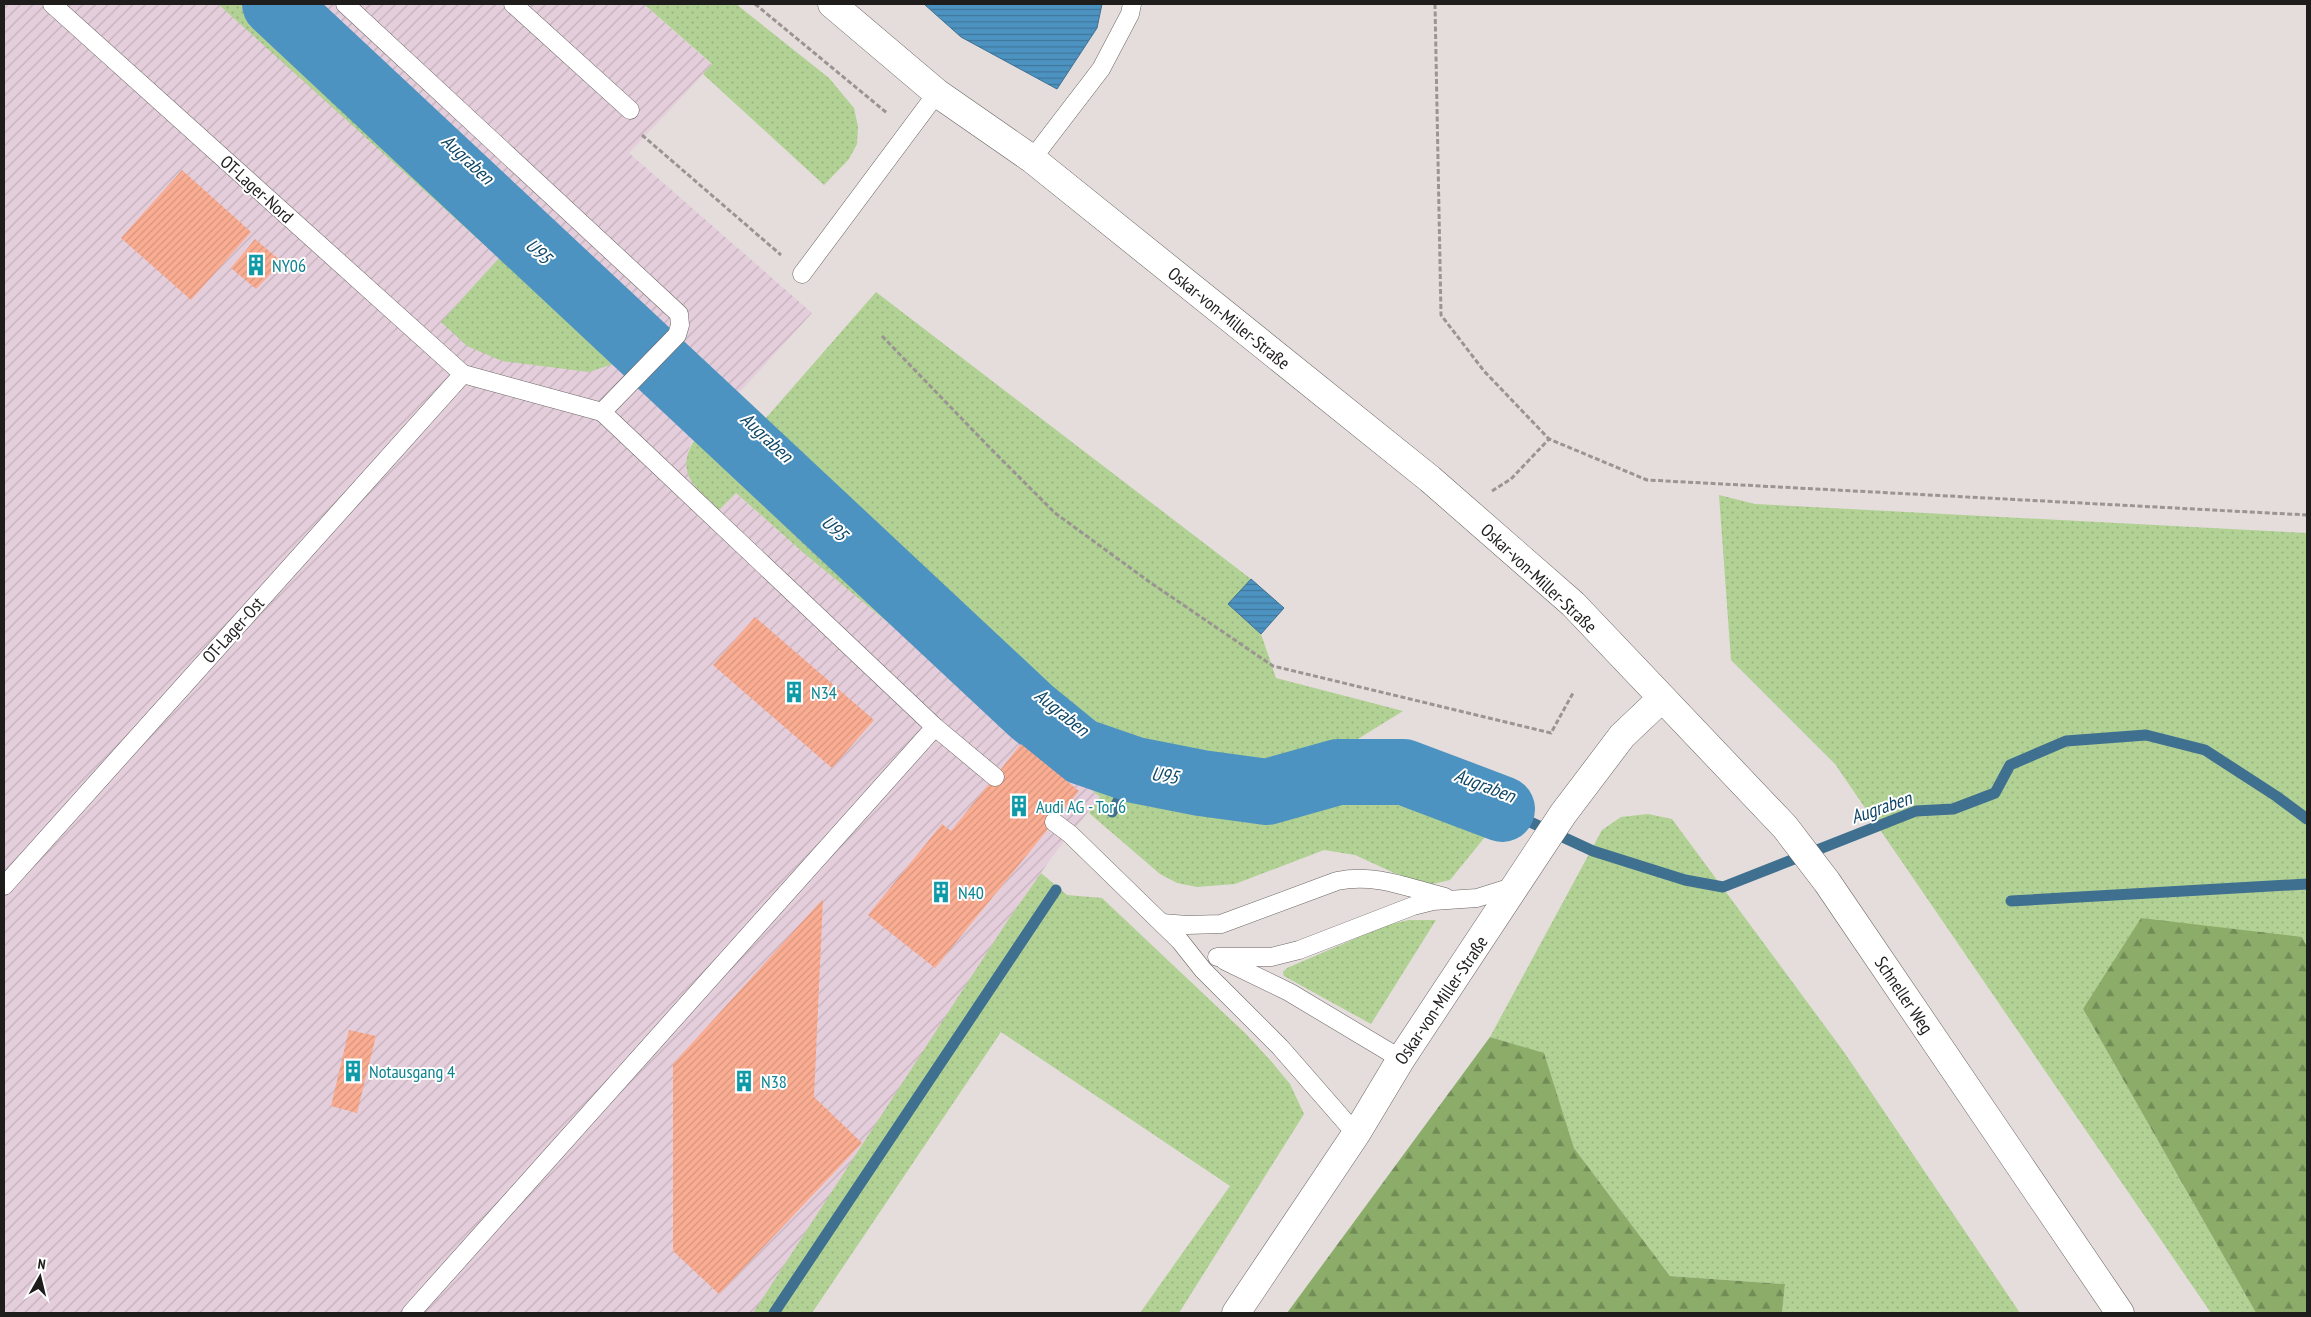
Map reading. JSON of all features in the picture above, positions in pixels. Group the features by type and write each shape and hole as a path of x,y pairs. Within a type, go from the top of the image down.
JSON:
{"main road":[{"name":"Oskar-von-Miller-Straße","path":"832,4 937,93 1032,159 1430,479 1573,604 1661,699 1622,736 1563,814 1401,1059 1356,1134 1236,1313"},
{"name":"Schneller Weg","path":"1661,699 1785,827 1827,882 2120,1313"}],"lane":[{"name":"OT-Lager-Nord","path":"52,4 462,374"},
{"path":"345,4 679,314 680,325 677,335 602,412"},
{"path":"514,4 630,110"},
{"path":"1032,159 1100,69 1130,14 1132,4"},
{"path":"802,274 937,93"},
{"path":"462,374 602,412 935,726 995,777"},
{"name":"OT-Lager-Ost","path":"4,886 462,374"},
{"path":"411,1313 935,726"},
{"path":"1054,822 1070,834 1180,941 1215,982 1293,1061 1356,1134"},
{"path":"1162,923 1187,925 1222,924 1337,881 1353,878 1390,880 1452,899"},
{"path":"1217,957 1271,957 1299,950 1413,906 1433,901 1477,898 1497,894 1516,886"},
{"path":"1180,941 1289,992 1401,1059"}],"path":[{"path":"755,4 909,132"},
{"path":"1435,4 1441,316 1484,371 1549,439 1647,480 2307,515"},
{"path":"644,137 802,274"},
{"path":"882,336 1055,512 1151,583 1272,666 1551,733 1573,693"},
{"path":"1463,508 1511,479 1549,439"}],"shaded area":[{"path":"4,4 644,4 712,65 629,153 812,313 693,440 688,451 806,555 1100,797 1052,857 1010,917 761,1313 4,1313"}],"green space":[{"path":"218,4 314,4 658,317 613,364 589,372 502,361 467,346 441,322 499,258"},
{"path":"644,4 736,4 829,78 854,108 858,127 857,144 849,159 824,185 703,74 712,64"},
{"path":"876,292 1251,579 1228,604 1261,634 1276,678 1403,711 1269,794 1406,783 1498,821 1450,880 1432,884 1403,877 1355,855 1324,850 1235,884 1197,887 1177,883 1160,874 1089,813 1100,797 806,555 736,493 719,510 702,493 692,482 687,470 687,457 699,433 738,394 766,418"},
{"path":"1719,495 1755,504 2307,533 2307,947 2302,937 2083,1009 2256,1313 2211,1313 1835,764 1731,660"},
{"path":"1648,814 1672,819 1844,1052 2020,1313 1782,1313 1785,1284 1670,1276 1574,1148 1544,1054 1490,1037 1602,830 1621,817"},
{"path":"1041,873 1067,895 1102,898 1246,1034 1290,1084 1304,1114 1179,1313 1140,1313 1230,1186 1001,1032 812,1313 753,1313 1010,917"},
{"path":"2141,918 2302,937 2307,947 2307,1313 2256,1313 2083,1009"},
{"path":"1409,920 1436,920 1371,1024 1284,976 1283,972 1287,968 1387,925"},
{"path":"1490,1037 1544,1053 1574,1148 1670,1276 1785,1284 1782,1313 1287,1313"}],"water":[{"path":"924,4 1102,4 1097,28 1057,89 961,37"},
{"path":"1251,579 1284,608 1261,634 1228,604"}],"building":[{"path":"182,170 251,232 191,300 121,238"},
{"name":"NY06","path":"255,239 282,262 256,289 231,268"},
{"name":"N34","path":"755,617 874,720 832,768 713,665"},
{"path":"1021,744 1079,791 935,968 868,915 942,824 951,831"},
{"name":"N38","path":"823,899 814,1097 862,1143 719,1294 673,1251 673,1064"},
{"name":"Notausgang 4","path":"349,1030 376,1036 357,1113 331,1106"}],"waterway":[{"name":"Augraben","path":"275,4 637,339"},
{"name":"Augraben","path":"275,4 1031,711 1080,751 1135,770 1201,783 1267,792 1338,772 1404,772 1502,809"},
{"name":"Augraben","path":"718,415 1031,711 1080,751 1135,770 1201,783 1267,792 1338,772 1404,772 1502,809 1593,851 1685,880 1723,887 1916,811 1953,809 1995,793 2010,765 2066,741 2146,735 2205,750 2276,796 2307,819"},
{"path":"1112,812 1135,770"},
{"name":"Augraben","path":"2011,901 2307,884"},
{"path":"774,1313 1056,890"}],"place":[{"name":"NY06","path":"256,265"},
{"name":"N34","path":"794,692"},
{"name":"Audi AG - Tor 6","path":"1019,806"},
{"name":"N40","path":"941,892"},
{"name":"Notausgang 4","path":"353,1071"},
{"name":"N38","path":"744,1081"}],"water label":[{"name":"U95","path":"539,251"},
{"name":"U95","path":"835,528"},
{"name":"U95","path":"1165,775"}]}
